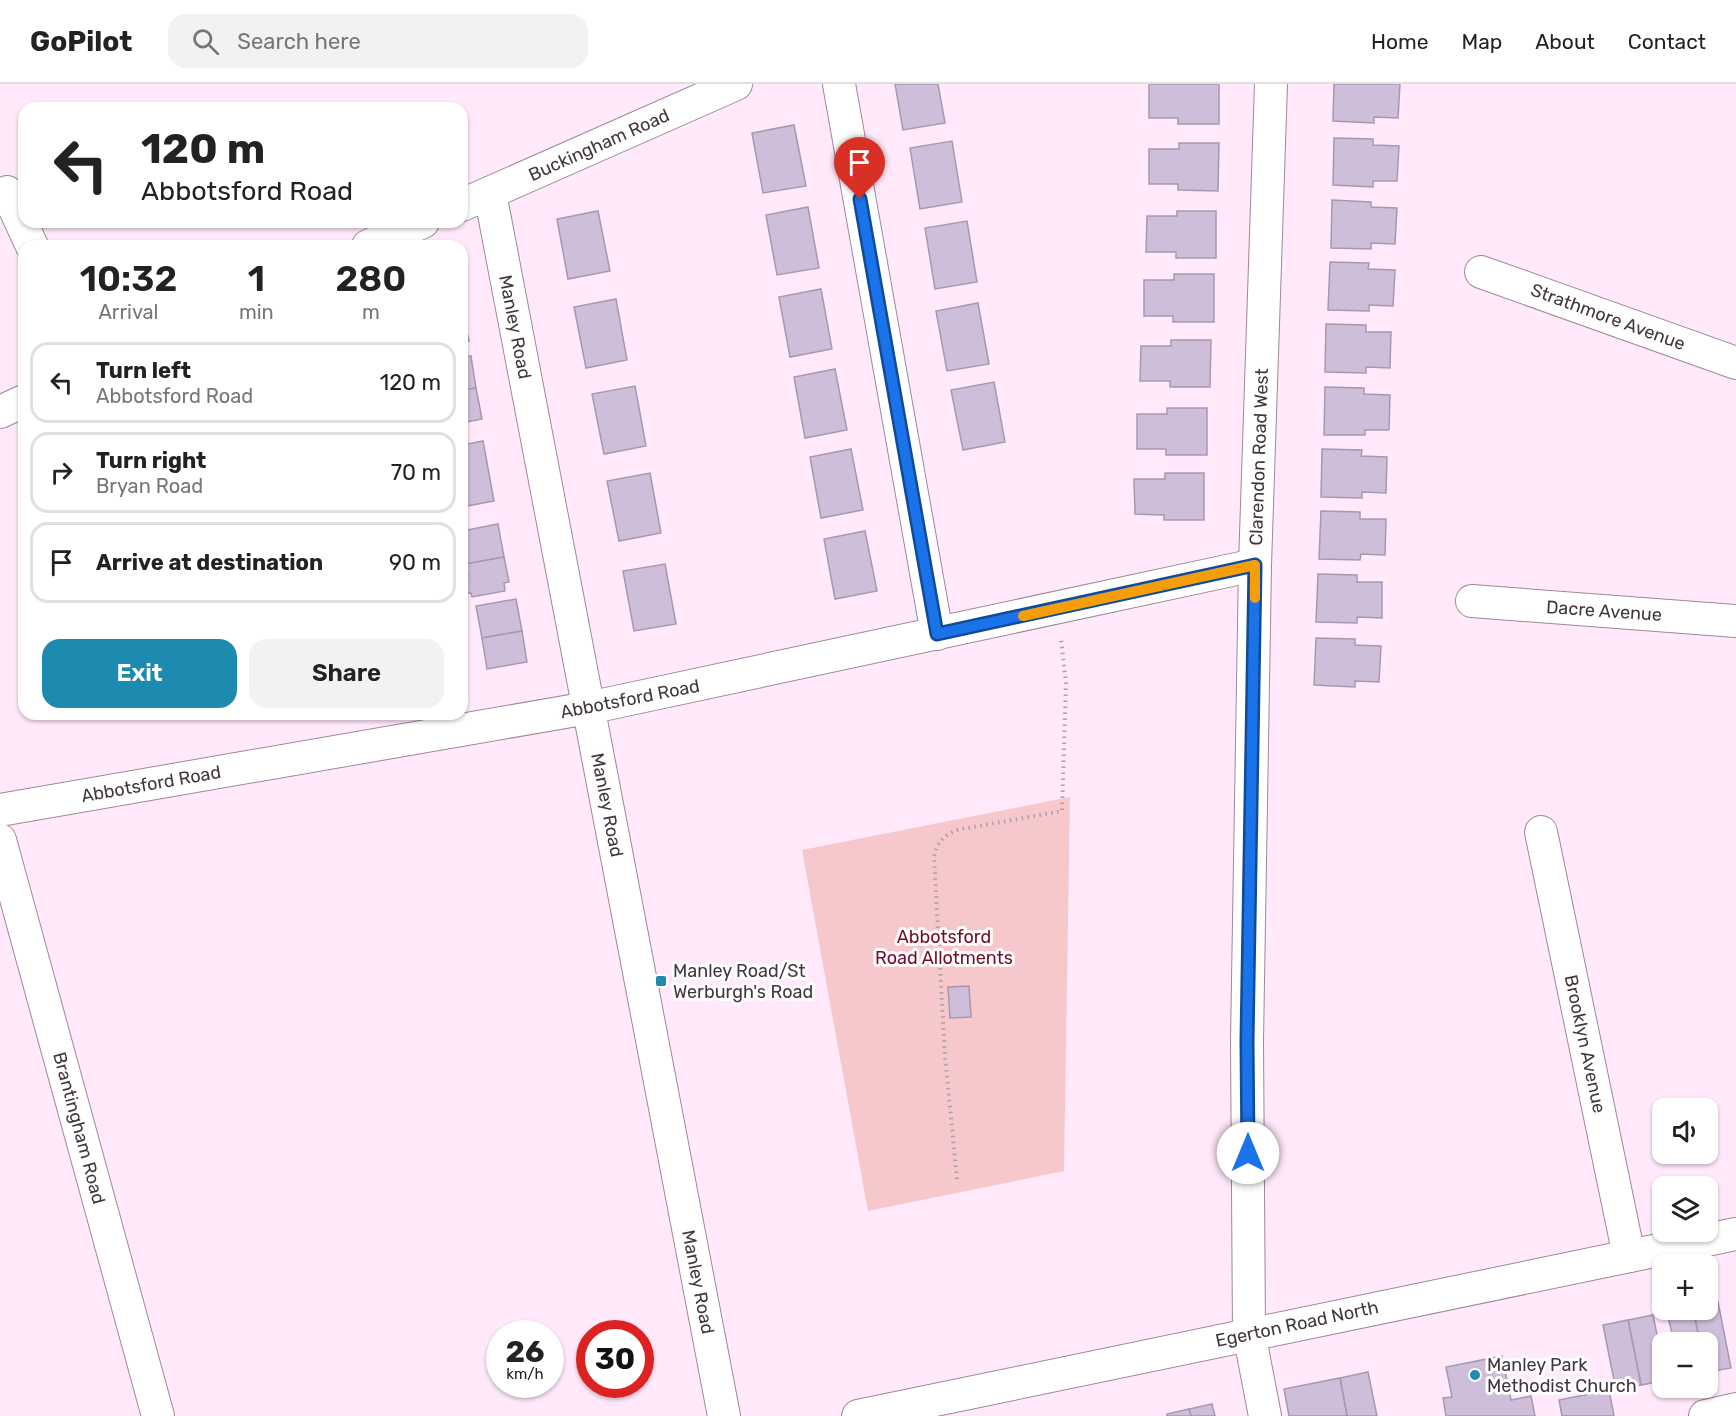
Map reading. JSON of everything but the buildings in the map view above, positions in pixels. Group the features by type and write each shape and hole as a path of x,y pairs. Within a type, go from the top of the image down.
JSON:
{"street":[{"name":"Buckingham Road","path":"476,199 736,84"},
{"path":"840,84 937,634"},
{"name":"Clarendon Road West","path":"1264,1416 1249,1333 1247,1041 1255,565 1271,84"},
{"path":"7,192 18,216"},
{"name":"Manley Road","path":"476,199 588,708 724,1416"},
{"path":"382,240 409,228"},
{"name":"Strathmore Avenue","path":"1481,272 1736,363"},
{"path":"0,411 18,404"},
{"name":"Abbotsford Road","path":"0,810 588,708 1255,565"},
{"name":"Dacre Avenue","path":"1473,601 1736,621"},
{"name":"Brooklyn Avenue","path":"1541,832 1629,1256"},
{"name":"Brantingham Road","path":"0,840 158,1416"},
{"name":"Egerton Road North","path":"869,1415 1249,1333 1736,1234"},
{"path":"1705,1416 1736,1410"}],"path":[{"path":"957,1179 945,1056 934,856 936,846 943,836 957,830 1062,811 1066,683 1063,646 1055,608"}],"green space":[{"name":"Abbotsford Road Allotments","path":"1070,797 1064,1171 868,1211 802,850"}],"slow traffic":[{"path":"1023,616 1255,565 1255,598"}],"place":[{"name":"Manley Road/St Werburgh's Road","path":"661,981"},
{"name":"Manley Park Methodist Church","path":"1475,1375"}],"route":[{"path":"860,199 937,634 1255,565 1247,1041 1248,1153"}]}
